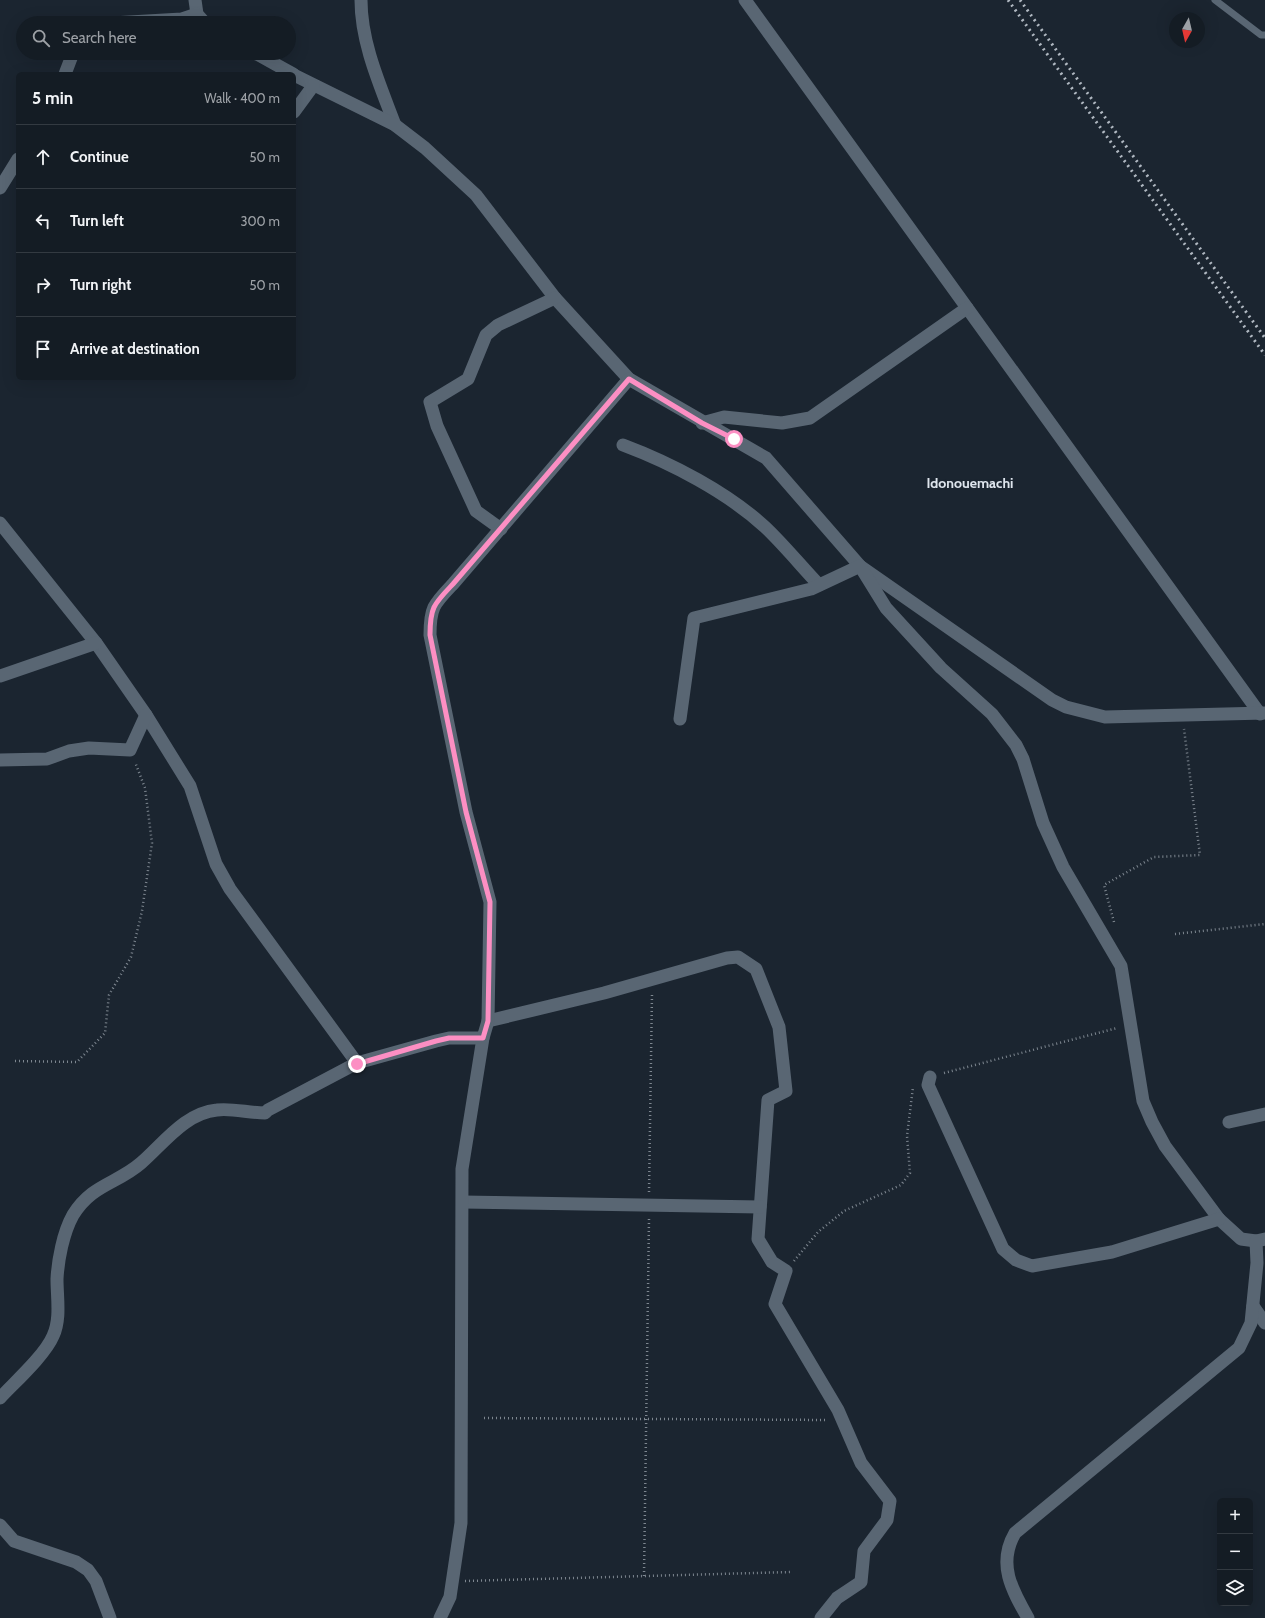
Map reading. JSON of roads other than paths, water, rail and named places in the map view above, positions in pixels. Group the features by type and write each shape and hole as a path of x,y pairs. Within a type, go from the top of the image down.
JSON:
{"street":[{"path":"195,0 200,16"},
{"path":"360,0 362,27 395,125"},
{"path":"745,0 1263,714"},
{"path":"66,72 70,60"},
{"path":"268,60 289,72"},
{"path":"296,76 395,125 425,148 476,195 555,298 629,379 702,423 734,439 766,458 860,566 886,608 941,668 992,714 1016,745 1023,759 1043,823 1063,867 1121,966 1143,1101 1152,1122 1165,1146 1219,1219 1242,1239 1261,1240 1257,1263 1254,1306 1251,1323 1239,1348 1015,1533 1010,1542 1007,1559 1008,1574 1012,1589 1028,1618"},
{"path":"296,109 314,86"},
{"path":"0,188 16,162"},
{"path":"501,529 476,510 437,426 430,402 468,379 486,335 498,325 555,298"},
{"path":"702,423 724,417 782,423 810,418 967,308"},
{"path":"440,1618 450,1598 461,1523 462,1169 483,1038 488,1021 490,902 465,804 430,635 430,616 435,603 501,529 629,379"},
{"path":"623,445 645,453 726,496 765,527 819,586"},
{"path":"0,523 96,643 146,715 190,786 216,864 230,889 357,1064"},
{"path":"860,566 1046,695 1066,707 1105,717 1263,714"},
{"path":"680,719 694,618 811,590 860,566"},
{"path":"0,676 96,643"},
{"path":"0,760 47,759 69,751 89,748 130,750 146,715"},
{"path":"488,1021 604,993 727,958 738,958 756,969 779,1027 786,1091 768,1100 758,1239 772,1262 786,1271 775,1304 842,1420 861,1463 890,1501 887,1520 864,1551 861,1582 837,1598 821,1618"},
{"path":"0,1398 53,1338 58,1319 57,1278 66,1232 73,1215 92,1192 141,1163 167,1136 198,1116 216,1110 265,1114 268,1110 357,1064 449,1038 483,1038"},
{"path":"930,1077 928,1085 1003,1249 1016,1260 1032,1266 1112,1252 1219,1219"},
{"path":"1230,1122 1265,1114"},
{"path":"463,1202 760,1207"},
{"path":"1254,1306 1265,1323"},
{"path":"0,1525 14,1542 76,1562 88,1570 96,1581 110,1618"}],"lane":[{"path":"1215,0 1261,35 1265,35"}],"railway":[{"path":"1008,0 1265,355"},
{"path":"1020,0 1265,338"}],"district":[{"name":"Idonouemachi","path":"970,483"}]}
